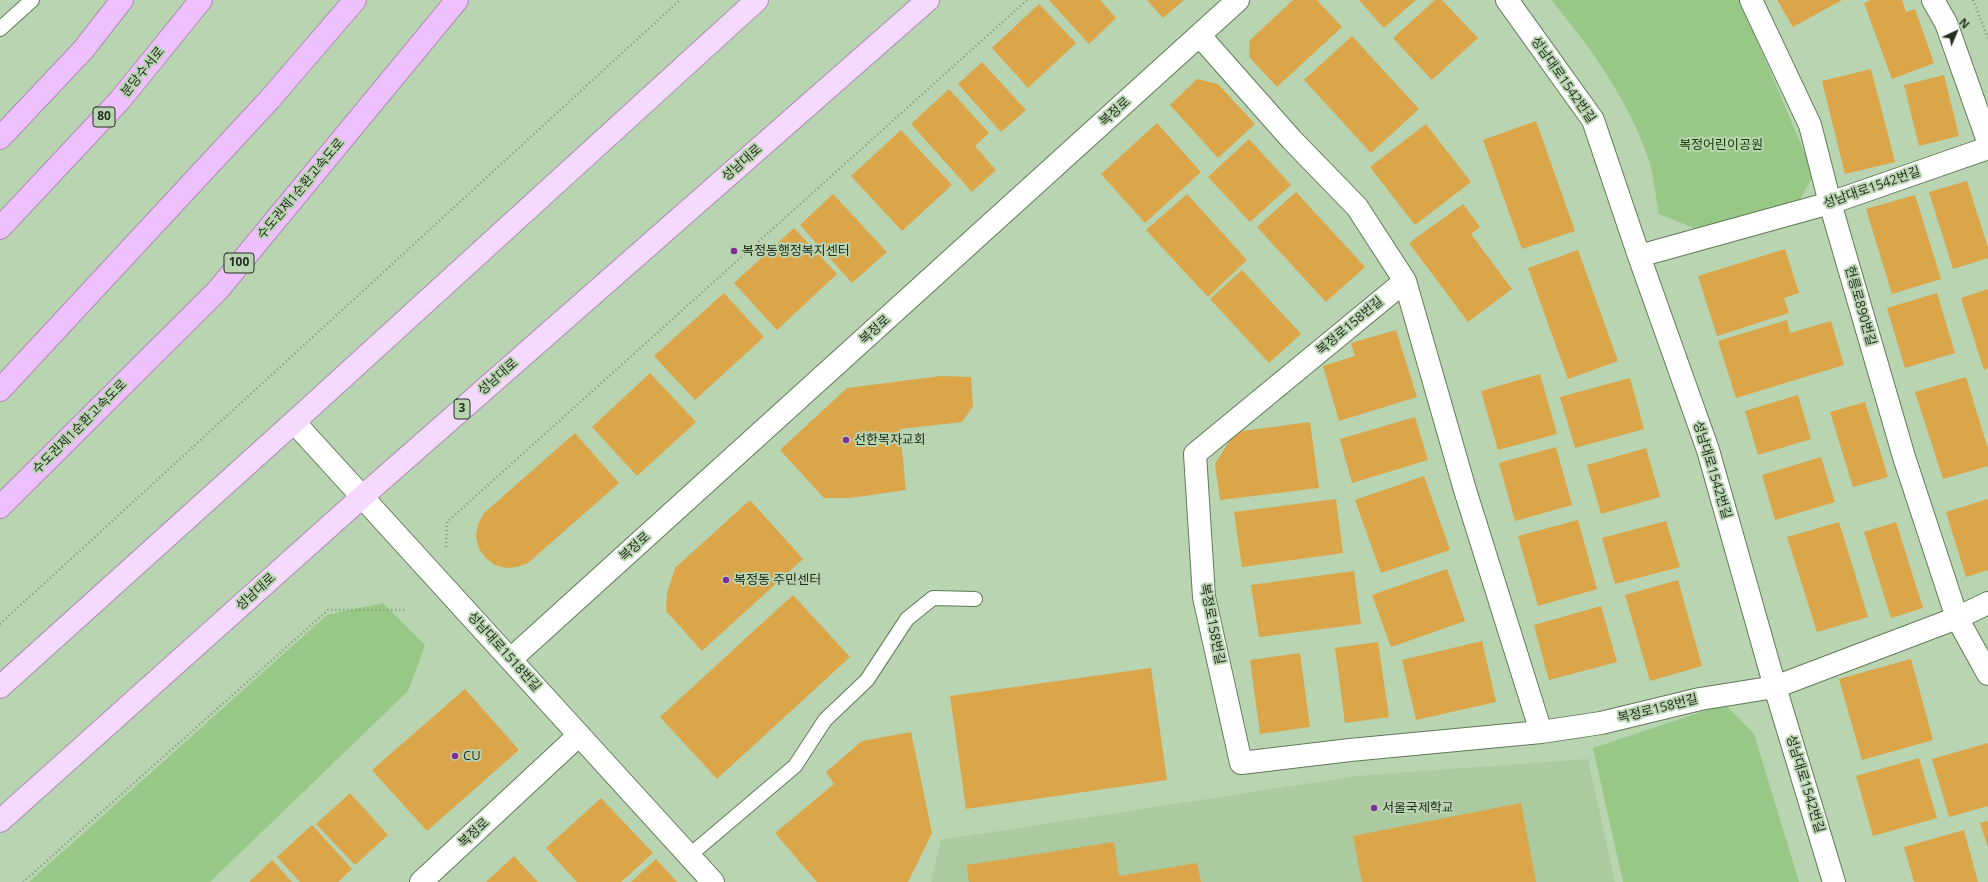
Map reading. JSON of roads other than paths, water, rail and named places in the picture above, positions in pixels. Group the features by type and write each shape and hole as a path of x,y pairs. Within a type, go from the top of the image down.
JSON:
{"highway":[{"path":"0,138 83,50 122,0"},
{"name":"분당수서로","path":"0,228 120,100 201,0"},
{"path":"0,390 270,99 354,0"},
{"name":"수도권제1순환고속도로","path":"0,507 218,290 457,0"}],"main road":[{"path":"0,687 294,422 757,0"},
{"name":"성남대로","path":"0,821 362,497 928,0"}],"street":[{"name":"복정로","path":"511,659 1238,0"},
{"name":"성남대로1542번길","path":"1507,0 1593,120 1639,256 1708,450 1775,687 1834,882"},
{"name":"헌릉로890번길","path":"1751,0 1810,125 1830,203 1904,457 1957,618"},
{"path":"1933,0 1946,23 1988,141"},
{"path":"1200,36 1292,140 1357,207 1405,281 1465,490 1541,732"},
{"name":"성남대로1542번길","path":"1639,256 1830,203 1988,148"},
{"name":"복정로158번길","path":"1405,281 1195,454 1204,597 1241,763 1350,750 1541,732 1601,723 1700,699 1775,687"},
{"name":"성남대로1518번길","path":"294,422 714,882"},
{"path":"1775,687 1957,618 1988,603"},
{"path":"1957,618 1988,674"},
{"name":"복정로","path":"421,882 579,735"}],"lane":[{"path":"0,29 32,0"},
{"path":"690,855 794,766 825,720 867,680 907,619 933,598 975,599"}],"place":[{"name":"복정동행정복지센터","path":"734,251"},
{"name":"선한목자교회","path":"846,440"},
{"name":"복정동 주민센터","path":"726,580"},
{"name":"CU","path":"455,756"},
{"name":"서울국제학교","path":"1374,808"}],"park label":[{"name":"복정어린이공원","path":"1721,145"}]}
